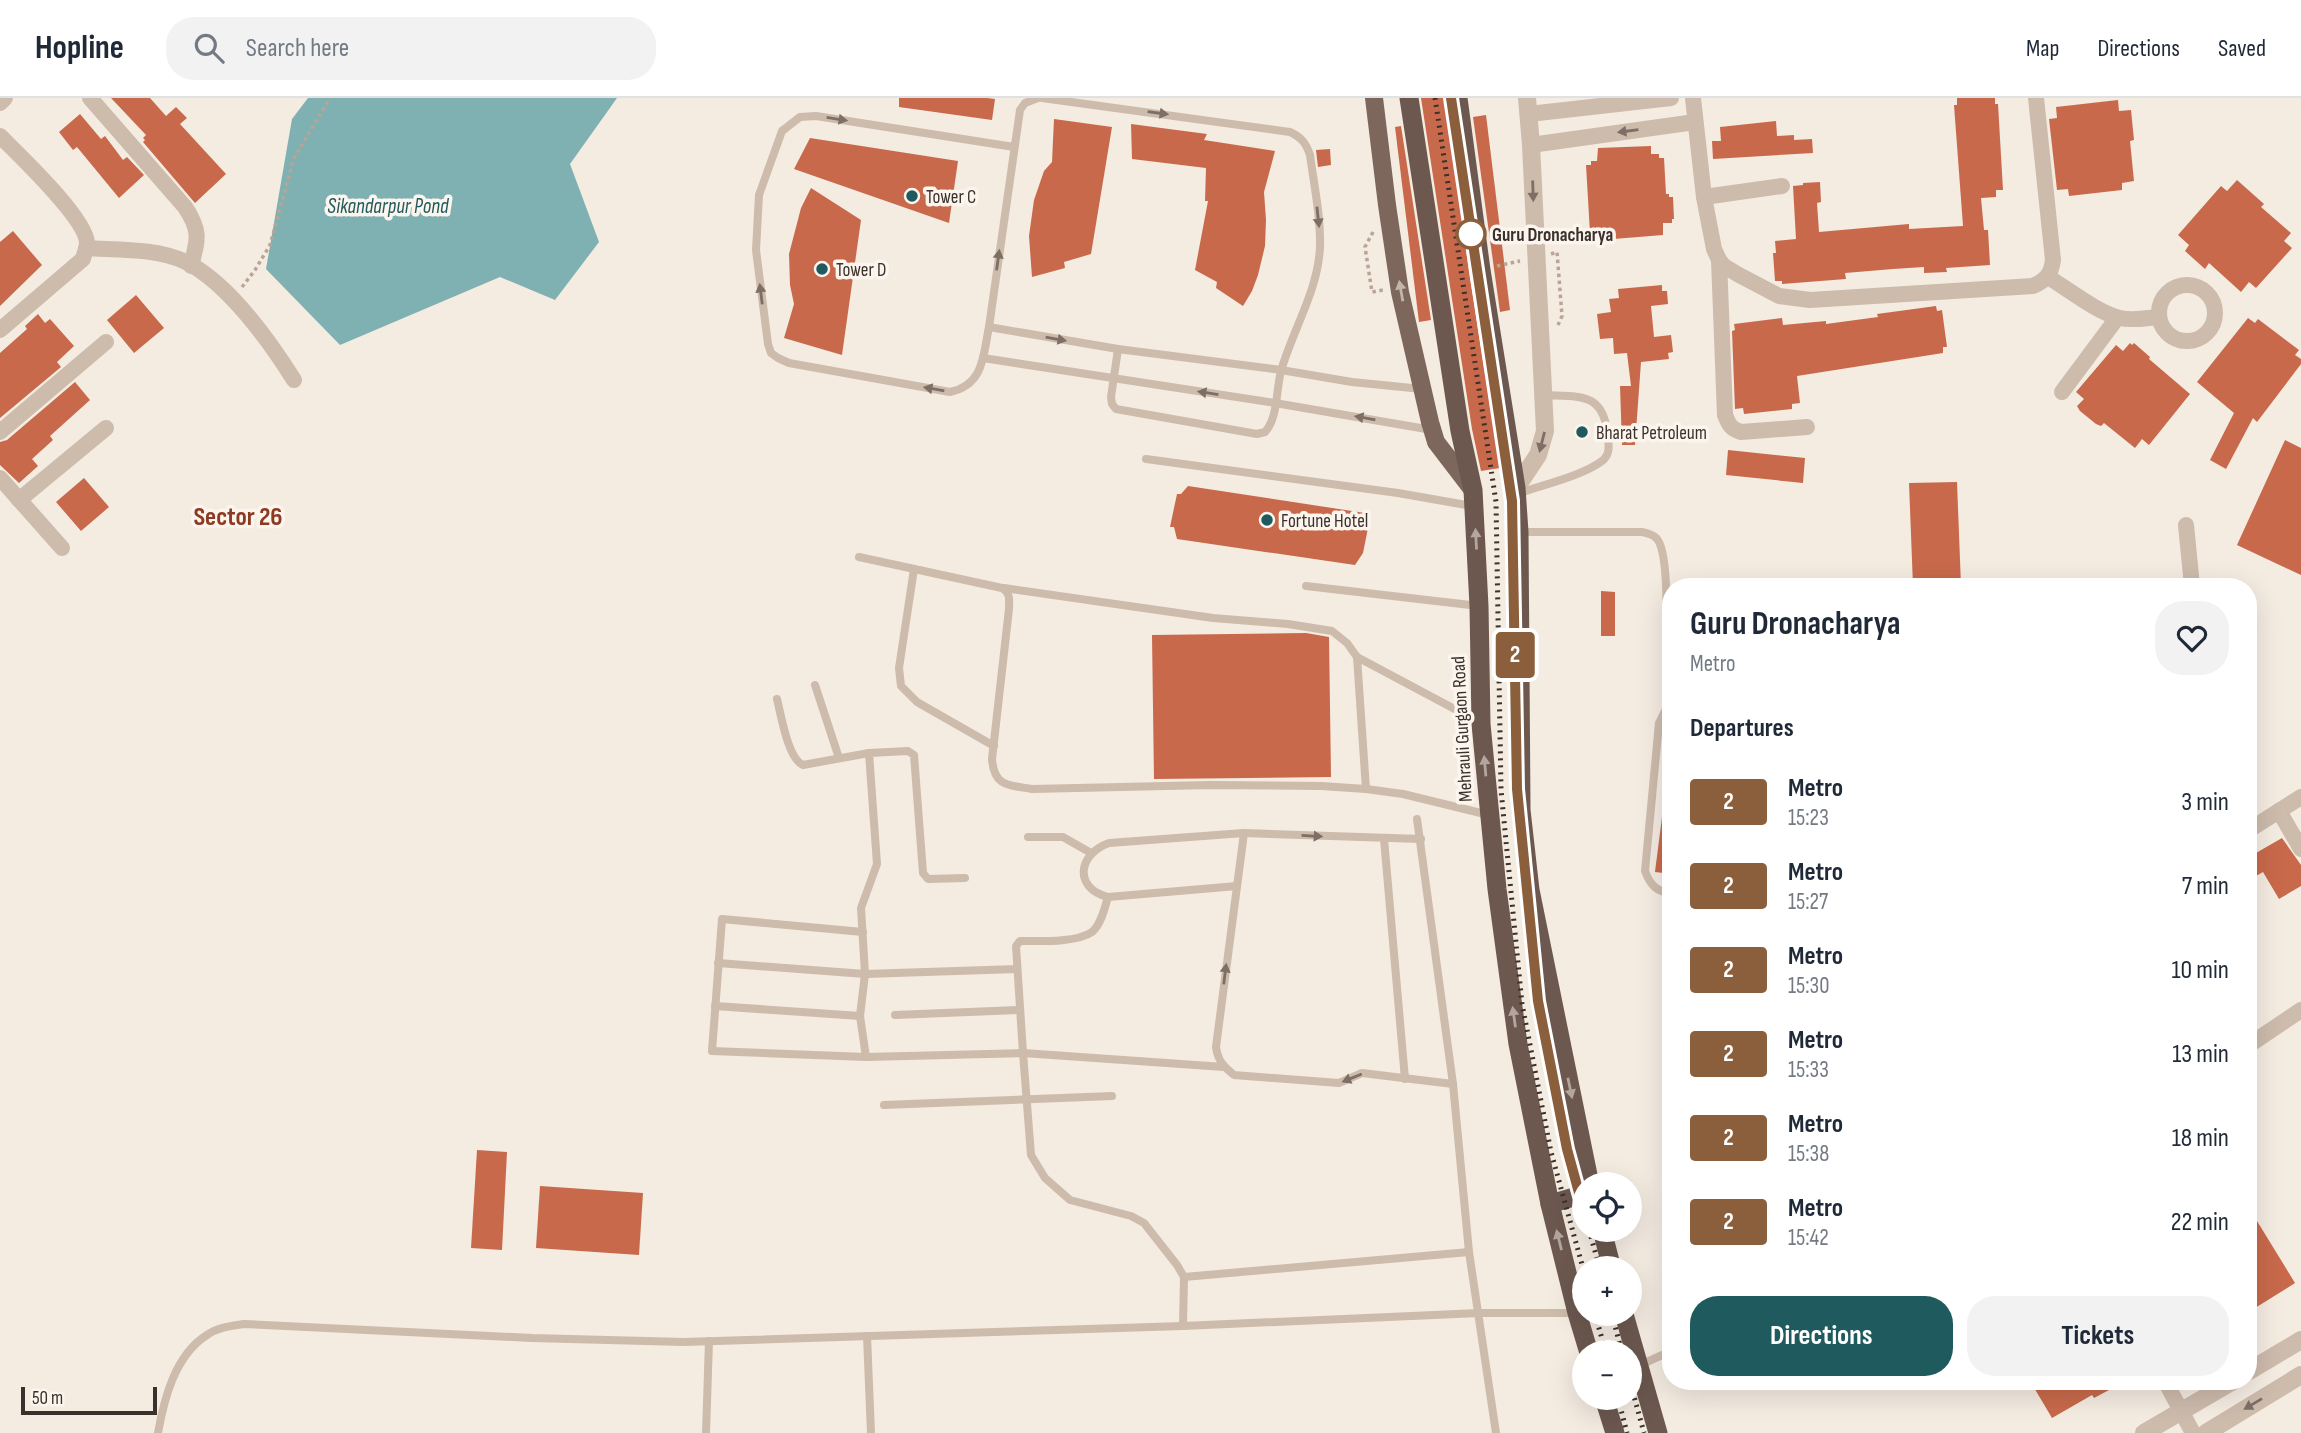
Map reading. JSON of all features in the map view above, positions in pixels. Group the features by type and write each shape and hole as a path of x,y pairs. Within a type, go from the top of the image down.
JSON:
{"highway":[{"name":"Mehrauli Gurgaon Road","path":"1409,98 1460,431 1474,498 1481,724 1497,889 1518,1044 1550,1204 1572,1292"},
{"path":"1458,98 1481,270 1517,491 1521,810 1530,890 1587,1172"},
{"path":"1550,1204 1572,1198"},
{"path":"1642,1379 1658,1433"},
{"path":"1608,1410 1615,1433"}],"main road":[{"path":"1374,98 1400,292 1432,430 1436,442 1474,498"}],"street":[{"path":"0,103 5,98"},
{"path":"90,98 185,207 195,223 197,243 191,266"},
{"path":"1517,491 1538,455 1545,430 1528,106 1671,98"},
{"path":"1693,98 1704,197 1714,249 1719,260 1724,266 1779,296 1810,300 2032,286 2048,276 2053,260 2036,98"},
{"path":"1531,145 1695,122"},
{"path":"0,135 55,191 84,231 87,244 83,259 0,330"},
{"path":"1704,197 1782,186"},
{"path":"86,248 160,254 191,266 218,286 251,318 294,380"},
{"path":"1719,260 1728,422 1732,429 1741,432 1807,427"},
{"path":"2048,276 2117,318 2159,317"},
{"path":"2062,392 2117,318"},
{"path":"0,432 106,342"},
{"path":"19,500 106,428"},
{"path":"0,478 62,548"},
{"path":"2186,525 2191,578"},
{"path":"2257,825 2301,797"},
{"path":"2279,811 2301,849"},
{"path":"2257,1040 2301,1010"},
{"path":"2257,1366 2301,1340"},
{"path":"2206,1433 2301,1375"},
{"path":"2170,1390 2193,1433"},
{"path":"2144,1433 2217,1390"}],"lane":[{"path":"1014,147 816,116 800,117 782,131 759,195 756,250 771,353 789,363 950,392 974,382 983,358 989,327 1014,147 1020,110 1025,103 1040,98 1276,129 1299,136 1307,145 1310,155 1320,248 1311,292 1282,370 1269,427 1265,432 1257,434 1116,409 1111,397 1118,349"},
{"path":"989,327 1118,349 1282,370 1352,382 1422,388"},
{"path":"983,358 1432,430"},
{"path":"1517,491 1586,470 1605,460 1609,450 1607,425 1601,408 1591,400 1542,395"},
{"path":"1146,459 1398,493 1474,498"},
{"path":"1519,532 1642,532 1658,540 1664,556 1665,578"},
{"path":"859,557 1002,588 1213,618 1288,624 1332,631 1347,643 1357,657 1481,724"},
{"path":"914,569 899,668 901,686 917,702 994,746"},
{"path":"1306,586 1479,606"},
{"path":"1002,588 1009,595 1009,609 993,771 1004,785 1032,789 1210,785 1366,789 1403,794 1489,815"},
{"path":"1357,657 1366,789"},
{"path":"815,685 839,758"},
{"path":"777,699 797,763 803,765 869,753 908,751 914,755 923,873 928,879 965,878"},
{"path":"1662,717 1659,723 1645,871 1654,888 1662,892"},
{"path":"866,1057 860,1016 865,974 862,908 877,864 869,753"},
{"path":"1417,819 1453,1084 1469,1252 1496,1433"},
{"path":"1237,886 1108,897 1092,889 1085,880 1085,863 1098,847 1109,843 1244,833 1420,839"},
{"path":"1244,833 1216,1047 1217,1058 1224,1067 1234,1074 1339,1083 1362,1073 1453,1084"},
{"path":"1028,837 1063,837 1091,853"},
{"path":"1384,839 1405,1079"},
{"path":"1108,897 1094,931 1077,938 1020,940 1016,946 1031,1155 1045,1178 1070,1200 1131,1216 1144,1223 1184,1278 1183,1326"},
{"path":"863,932 722,919 712,1051 866,1057 1024,1054 1224,1067"},
{"path":"718,963 865,974 1017,969"},
{"path":"715,1006 860,1016"},
{"path":"895,1015 1019,1010"},
{"path":"884,1105 1112,1096"},
{"path":"1184,1278 1469,1252"},
{"path":"158,1433 164,1401 180,1364 192,1348 206,1335 224,1327 244,1324 532,1338 709,1341 1183,1326 1479,1313 1572,1312"},
{"path":"867,1336 871,1433"},
{"path":"706,1433 709,1341"},
{"path":"1642,1364 1662,1355"}],"path":[{"path":"232,299 256,270 270,245 293,158 330,98"},
{"path":"1365,247 1373,292"},
{"path":"1557,253 1562,316"}],"water":[{"name":"Sikandarpur Pond","path":"308,98 617,98 570,164 599,242 555,300 500,277 340,345 266,269 292,119"}],"building":[{"path":"111,98 150,98 166,116 176,107 187,118 180,124 226,174 195,203 143,142 146,135"},
{"path":"899,98 995,99 992,120 899,107"},
{"path":"1421,98 1446,98 1469,272 1500,468 1481,471 1472,429"},
{"path":"1957,98 1995,98 1995,104 1998,104 2003,190 1996,190 1996,197 1981,198 1984,230 1988,230 1990,265 1946,268 1947,272 1924,273 1924,267 1845,273 1846,279 1782,284 1782,281 1775,281 1775,241 1796,239 1793,186 1803,183 1820,182 1821,202 1817,203 1819,232 1909,224 1909,229 1963,226 1954,105 1957,105"},
{"path":"2118,100 2119,111 2131,110 2134,140 2130,141 2134,181 2122,183 2122,190 2069,196 2068,189 2057,190 2049,119 2057,118 2056,107"},
{"path":"80,114 101,139 105,136 123,160 127,157 144,175 119,198 77,147 73,150 59,132"},
{"path":"1486,115 1510,310 1500,312 1473,117"},
{"path":"1054,119 1112,127 1091,254 1064,262 1065,268 1032,277 1029,236 1034,200 1044,171 1052,162"},
{"path":"1776,121 1777,136 1794,135 1794,140 1812,139 1813,153 1713,159 1712,141 1721,141 1720,127"},
{"path":"1131,124 1207,134 1204,140 1275,151 1264,192 1265,246 1258,275 1243,306 1216,288 1217,282 1195,270 1208,201 1205,201 1206,168 1132,159"},
{"path":"1401,126 1431,320 1419,322 1395,127"},
{"name":"Tower C","path":"810,138 958,161 949,223 794,169"},
{"path":"1651,146 1651,154 1659,154 1659,158 1664,158 1666,194 1673,197 1672,223 1663,223 1663,235 1601,240 1600,232 1590,233 1586,165 1597,161 1598,148"},
{"path":"1330,149 1331,165 1318,167 1316,150"},
{"path":"2237,180 2264,204 2261,207 2291,233 2284,241 2292,248 2256,288 2249,282 2241,292 2209,263 2205,269 2185,251 2189,245 2178,235 2221,186 2227,191"},
{"name":"Tower D","path":"811,188 861,220 842,355 784,338 794,304 789,254 801,208"},
{"path":"13,231 42,265 0,306 0,242"},
{"path":"1662,285 1662,291 1667,291 1668,304 1651,306 1654,337 1671,335 1673,352 1668,353 1669,359 1641,362 1635,445 1622,445 1620,386 1631,386 1627,353 1614,354 1613,338 1600,339 1597,314 1611,312 1609,299 1619,298 1618,289"},
{"path":"136,295 164,328 134,353 107,320"},
{"path":"1936,306 1937,311 1942,310 1947,347 1943,347 1943,353 1797,376 1800,403 1792,404 1792,409 1744,414 1743,408 1735,409 1734,324 1782,318 1783,325 1826,321 1826,324"},
{"path":"38,314 45,323 50,319 74,346 57,362 61,367 0,418 0,353 27,329 25,326"},
{"path":"2248,318 2255,323 2258,319 2299,350 2295,355 2301,359 2301,364 2257,422 2253,418 2226,469 2210,460 2234,413 2197,382"},
{"path":"2130,343 2134,343 2190,394 2149,445 2142,439 2135,448 2104,423 2101,426 2096,424 2080,411 2077,406 2084,399 2076,392 2116,345 2123,351"},
{"path":"75,382 90,400 50,436 53,440 32,459 38,466 19,483 0,465 0,442 7,440"},
{"path":"2285,440 2301,448 2301,575 2237,545"},
{"path":"1728,450 1805,458 1803,483 1726,475"},
{"path":"84,478 109,507 81,531 56,502"},
{"path":"1957,482 1961,578 1913,578 1909,483"},
{"name":"Fortune Hotel","path":"1188,486 1365,513 1363,527 1368,528 1363,553 1355,565 1177,539 1174,527 1170,527 1177,494 1181,494"},
{"path":"1601,591 1615,592 1615,636 1601,636"},
{"path":"1306,633 1329,637 1331,777 1154,779 1152,635"},
{"path":"1662,817 1662,873 1655,872"},
{"path":"2282,838 2301,865 2301,886 2279,899 2263,872 2257,875 2257,852"},
{"path":"477,1150 507,1152 502,1250 471,1248"},
{"path":"540,1186 643,1193 639,1255 536,1248"},
{"path":"2257,1221 2295,1283 2257,1307"},
{"path":"2035,1390 2109,1390 2094,1398 2092,1395 2052,1418"}],"railway":[{"path":"1435,98 1496,502 1501,790 1522,1004 1551,1152 1580,1256"},
{"path":"1451,98 1512,501 1517,789 1538,1001 1573,1172"},
{"path":"1592,1242 1596,1256"},
{"path":"1598,1326 1602,1340"},
{"path":"1615,1326 1619,1340"},
{"path":"1621,1410 1627,1433"},
{"path":"1638,1410 1644,1433"}],"metro line":[{"name":"2","path":"1451,98 1512,501 1517,789 1538,1001 1573,1172"}],"place":[{"name":"Tower C","path":"912,196"},
{"name":"Guru Dronacharya","path":"1471,234"},
{"name":"Tower D","path":"822,269"},
{"name":"Bharat Petroleum","path":"1582,432"},
{"name":"Fortune Hotel","path":"1267,520"}],"district":[{"name":"Sector 26","path":"238,516"}]}
